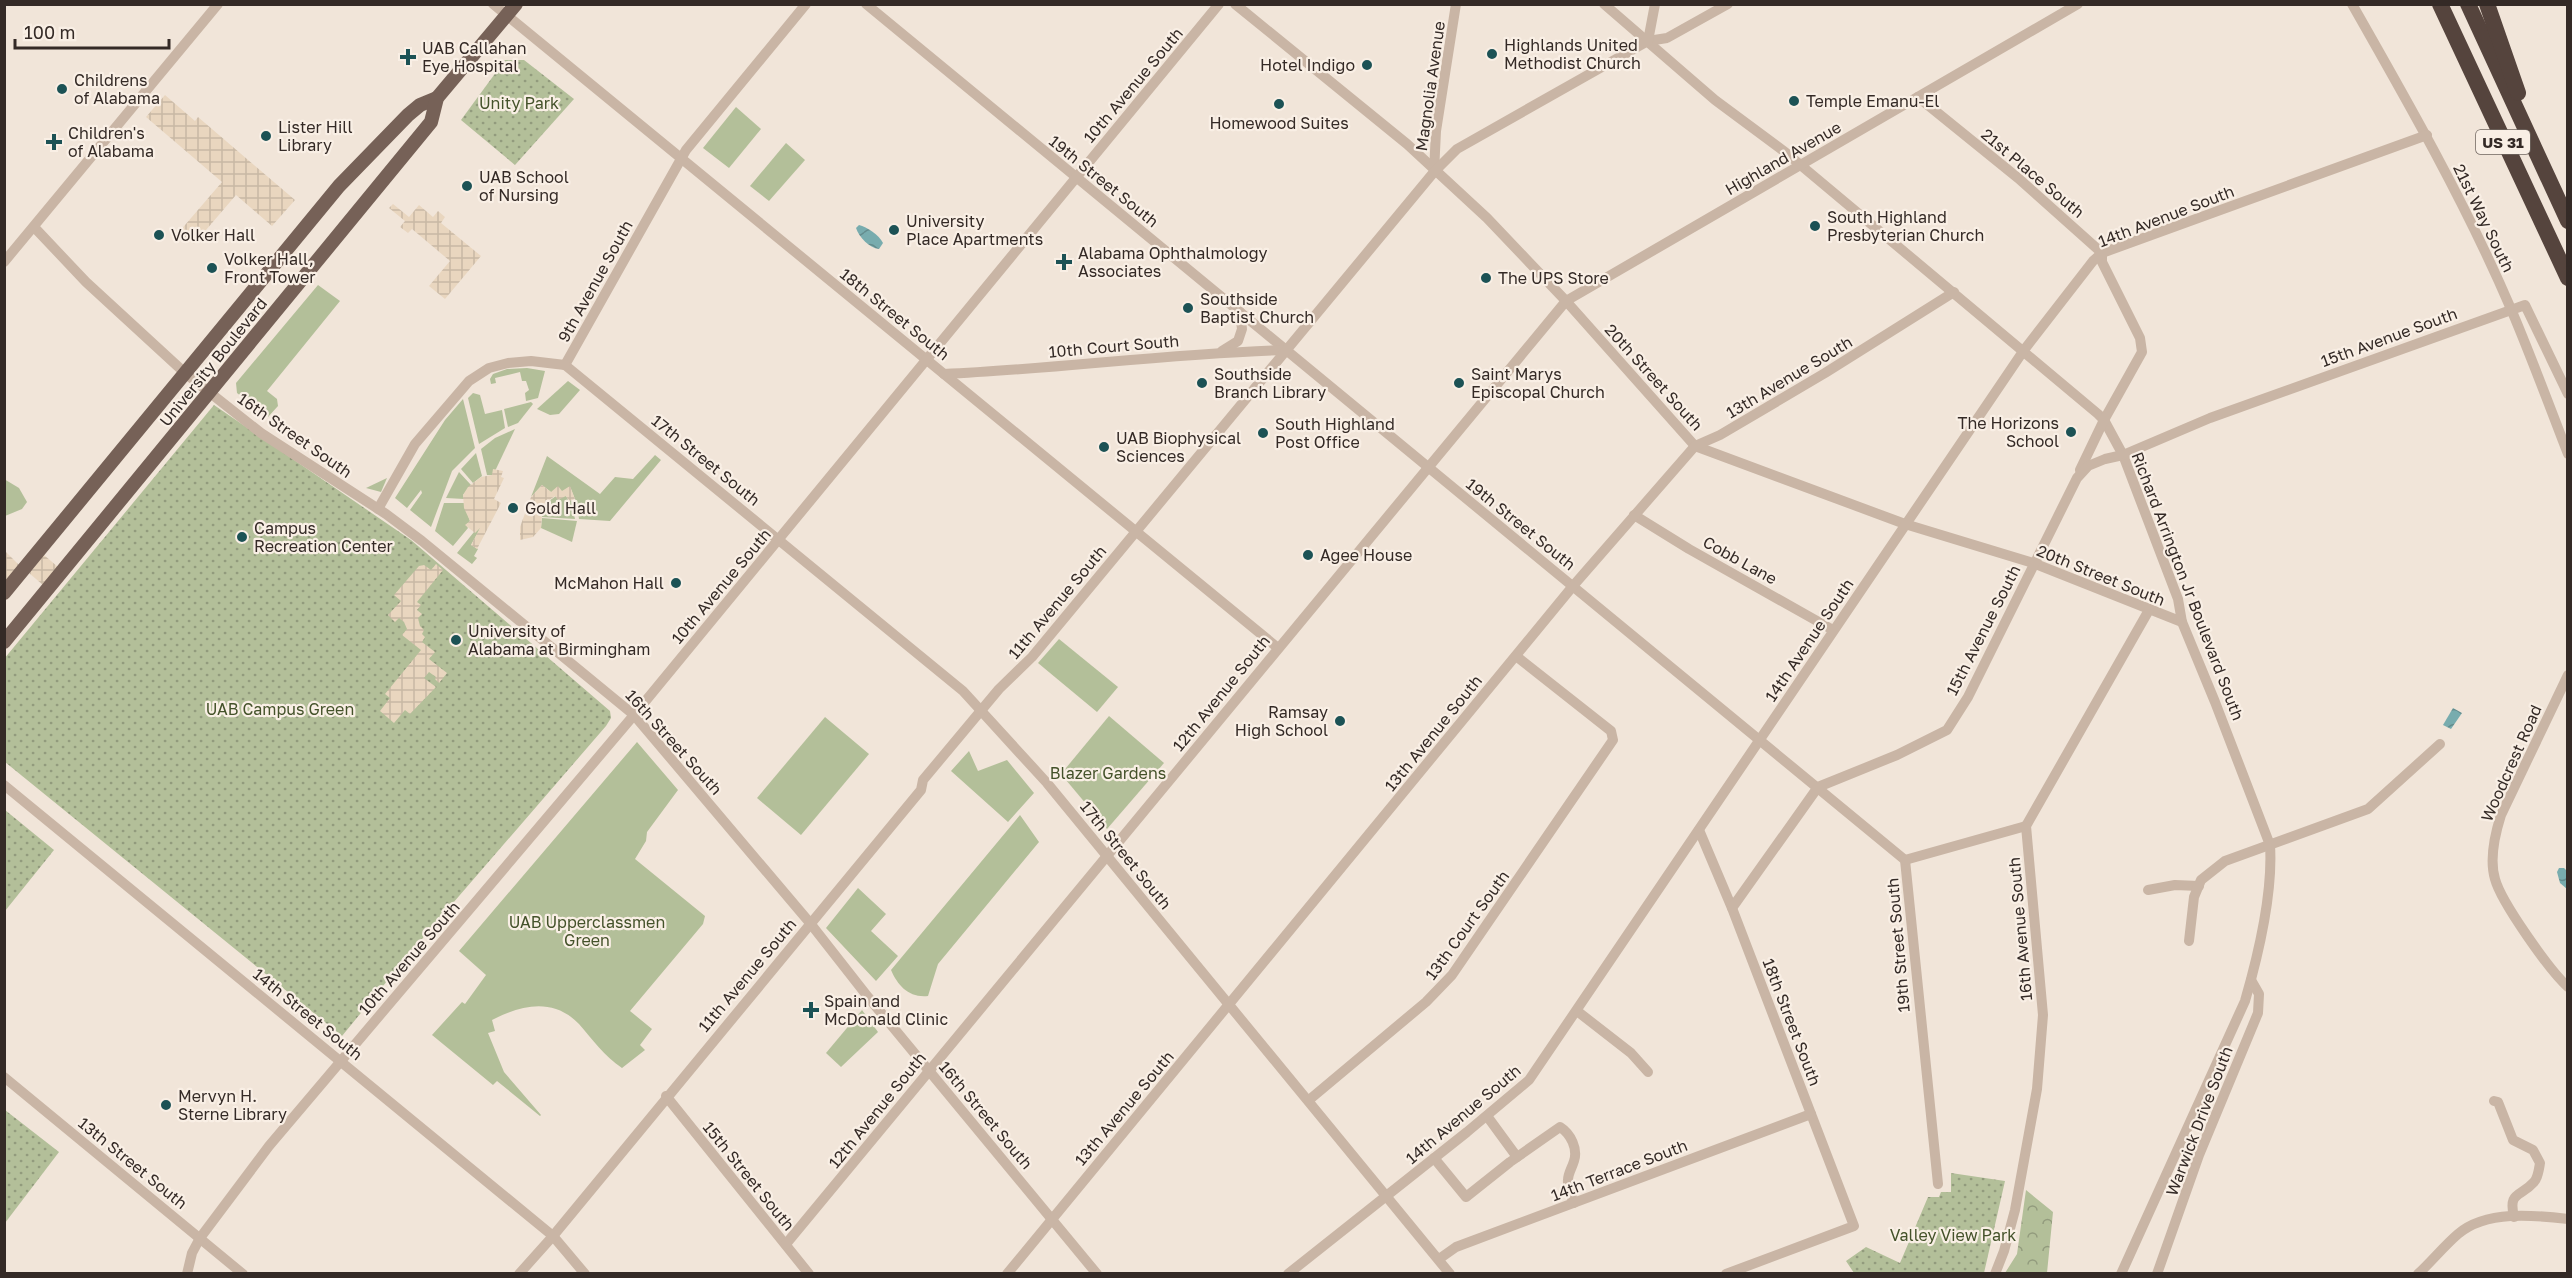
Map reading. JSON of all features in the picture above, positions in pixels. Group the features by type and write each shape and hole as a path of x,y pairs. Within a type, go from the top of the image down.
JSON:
{"highway":[{"name":"US 31","path":"2440,4 2568,278"},
{"name":"US 31","path":"2468,4 2568,221"},
{"path":"2487,4 2503,45 2544,171"}],"main road":[{"name":"University Boulevard","path":"4,642 431,122 437,98 516,4"},
{"name":"University Boulevard","path":"4,593 339,186 408,115 420,105 437,98"}],"street":[{"path":"4,262 218,4"},
{"name":"18th Street South","path":"493,4 1278,648"},
{"name":"9th Avenue South","path":"378,509 416,444 469,381 489,368 508,363 531,361 565,365 681,158 806,4"},
{"name":"19th Street South","path":"866,4 1905,860 1938,1184"},
{"name":"10th Avenue South","path":"187,1274 193,1250 200,1238 264,1152 634,715 1219,4"},
{"name":"20th Street South","path":"1235,4 1407,144 1434,172 1487,218 1566,301 1695,446 1905,524 2033,563 2182,622"},
{"name":"Magnolia Avenue","path":"1434,172 1436,131 1456,4"},
{"name":"Richard Arrington Jr Boulevard South","path":"1604,4 1715,100 1800,165 2024,350 2104,420 2123,455 2178,600 2182,622 2270,845 2270,880 2251,980 2235,1026 2121,1274"},
{"path":"1648,41 1655,4"},
{"name":"11th Avenue South","path":"519,1274 553,1236 666,1096 921,790 923,780 999,689 1032,657 1434,172 1457,149 1648,41 1667,38 1728,4"},
{"name":"Highland Avenue","path":"1566,301 2078,4"},
{"name":"21st Way South","path":"2352,4 2427,135 2511,309 2568,454"},
{"name":"21st Place South","path":"1918,97 2018,178 2102,253 2102,262 2140,338 2142,352 2104,420 2077,478"},
{"name":"14th Avenue South","path":"1288,1274 1529,1080 2024,350 2093,261 2102,253 2427,135"},
{"name":"16th Street South","path":"34,226 86,282 185,373 303,463 378,509 431,547 634,715 810,923 1097,1274"},
{"name":"13th Avenue South","path":"1006,1274 1573,586 1695,446 1720,435 1818,378 1954,292"},
{"name":"12th Avenue South","path":"786,1244 1566,301"},
{"path":"2511,309 2525,305 2568,394"},
{"name":"15th Avenue South","path":"1818,787 1897,755 1947,730 1968,697 2077,478 2088,466 2123,455 2210,418 2511,309"},
{"path":"1221,352 1238,340 1242,329 1240,312"},
{"name":"10th Court South","path":"944,374 1108,363 1221,352 1286,350"},
{"name":"17th Street South","path":"565,365 963,691 982,710 1047,783 1450,1274"},
{"name":"Cobb Lane","path":"1634,515 1689,549 1833,630"},
{"path":"1905,860 2026,826 2149,610"},
{"name":"13th Court South","path":"1309,1100 1426,1002 1452,975 1610,747 1614,737 1611,731 1516,656"},
{"name":"Woodcrest Road","path":"2568,675 2501,815 2495,834 2493,864 2495,880 2515,916 2568,987"},
{"path":"2189,941 2194,897 2201,880 2225,861 2368,808 2440,744"},
{"name":"14th Street South","path":"4,785 553,1236 585,1274"},
{"path":"1732,908 1818,787"},
{"name":"16th Avenue South","path":"1995,1274 2015,1210 2037,1089 2043,1015 2026,826"},
{"name":"18th Street South","path":"1699,830 1732,908 1854,1226 1726,1274"},
{"path":"2148,890 2175,885 2199,886"},
{"name":"Warwick Drive South","path":"2157,1274 2199,1155 2258,1013 2259,994 2251,980"},
{"path":"1577,1011 1631,1053 1648,1072"},
{"name":"13th Street South","path":"4,1077 243,1274"},
{"name":"15th Street South","path":"666,1096 809,1274"},
{"path":"2494,1101 2498,1102 2513,1140 2533,1150 2540,1163 2536,1181 2512,1198 2510,1203 2514,1217"},
{"name":"14th Terrace South","path":"1439,1259 1456,1247 1812,1114"},
{"path":"1487,1116 1517,1157"},
{"path":"1434,1158 1466,1197 1560,1127 1570,1137 1575,1150 1575,1160 1567,1183 1574,1203"},
{"path":"2418,1274 2460,1232 2486,1220 2538,1216 2568,1219"}],"green space":[{"name":"Unity Park","path":"505,60 524,60 574,99 515,165 461,120"},
{"path":"736,107 761,129 729,168 703,148"},
{"path":"786,143 805,160 769,201 750,186"},
{"path":"318,285 340,301 267,391 277,399 278,406 268,417 237,393 236,383"},
{"path":"527,368 545,371 538,398 526,401 525,393 529,390 526,381 522,381 520,372 495,378 496,383 491,384 490,379 493,374 507,369"},
{"path":"568,381 580,390 559,414 550,415 537,409"},
{"path":"473,393 480,395 485,414 502,410 505,428 479,444 468,398"},
{"path":"463,399 475,448 452,471 431,527 410,510 422,493 421,490 407,508 395,498 445,420"},
{"path":"531,402 533,404 518,423 508,427 504,409"},
{"name":"UAB Campus Green","path":"214,405 411,540 610,711 611,718 606,726 415,947 342,1036 5,762 4,659"},
{"path":"515,429 496,469 492,475 487,475 481,449 495,438"},
{"path":"476,453 482,476 473,483 461,469"},
{"path":"655,455 661,460 610,521 579,519 577,504 570,487 562,492 551,492 542,485 531,497 547,456 600,494 615,477 633,479"},
{"path":"459,472 471,485 463,495 464,499 446,498"},
{"path":"387,478 381,492 366,488"},
{"path":"4,479 19,488 27,502 22,509 5,516"},
{"path":"556,496 566,496 569,501 571,500 575,519 542,517 539,508"},
{"path":"444,503 464,503 470,521 466,525 468,528 453,546 435,531"},
{"path":"542,518 577,521 572,542 541,528"},
{"path":"478,527 481,527 471,545 478,549 474,556 477,558 472,564 457,553"},
{"path":"1059,639 1118,687 1097,712 1038,663"},
{"name":"Blazer Gardens","path":"1109,716 1164,763 1107,829 1061,774"},
{"path":"825,717 869,754 801,835 757,798"},
{"name":"UAB Upperclassmen Green","path":"637,742 678,790 647,832 646,841 635,859 705,916 703,924 630,1011 652,1029 640,1045 645,1050 622,1068 604,1053 579,1024 559,1010 537,1006 514,1011 492,1020 495,1031 488,1033 504,1072 540,1116 497,1081 493,1085 432,1035 462,1002 465,1004 486,975 459,951"},
{"path":"969,751 978,771 1007,760 1034,793 1008,822 951,771"},
{"path":"5,810 54,850 5,911"},
{"path":"1020,815 1039,842 938,964 928,996 915,995 905,990 891,970"},
{"path":"858,888 886,914 871,931 898,956 876,981 826,928"},
{"path":"862,1010 878,1032 841,1067 826,1053"},
{"path":"5,1110 59,1152 4,1223"},
{"name":"Valley View Park","path":"1951,1173 2005,1181 1984,1273 1854,1273 1846,1261 1866,1247 1900,1263 1928,1197 1939,1197 1941,1192 1951,1192"},
{"path":"2026,1190 2053,1212 2047,1273 2005,1273 2017,1254"}],"shaded area":[{"path":"165,95 195,121 198,117 295,200 272,226 236,195 194,244 179,232 222,182 146,117"},
{"path":"393,204 409,217 419,205 433,217 438,211 445,217 441,223 481,256 445,299 429,286 450,261 412,229 408,233 400,227 405,221 389,208"},
{"path":"493,469 503,471 501,477 504,478 494,499 501,503 477,549 471,545 480,528 475,533 465,525 470,521 464,508 463,495 468,487 481,477 492,475"},
{"path":"542,485 551,492 558,486 562,491 570,486 575,499 569,501 566,496 558,500 555,496 539,507 542,515 541,528 533,537 520,540 520,527 531,497"},
{"path":"5,551 19,565 5,583"},
{"path":"44,555 58,567 43,585 29,573"},
{"path":"436,564 443,570 417,602 421,605 417,610 422,614 418,618 424,630 422,634 425,637 422,642 435,652 429,659 447,673 439,683 436,677 429,672 424,678 436,687 410,714 405,710 394,723 380,711 390,698 385,694 421,650 402,635 407,629 404,622 399,618 395,622 388,615 401,601 394,595 419,566 424,565 431,570"}],"water":[{"path":"859,225 881,240 883,243 879,249 872,247 862,238 856,228"},
{"path":"2453,708 2462,713 2451,729 2443,725"},
{"path":"2559,868 2567,871 2567,889 2560,883 2557,872"}],"place":[{"name":"Highlands United Methodist Church","path":"1492,54"},
{"name":"UAB Callahan Eye Hospital","path":"408,57"},
{"name":"Hotel Indigo","path":"1367,65"},
{"name":"Childrens of Alabama","path":"62,89"},
{"name":"Temple Emanu-El","path":"1794,101"},
{"name":"Homewood Suites","path":"1279,104"},
{"name":"Lister Hill Library","path":"266,136"},
{"name":"Children's of Alabama","path":"54,142"},
{"name":"UAB School of Nursing","path":"467,186"},
{"name":"South Highland Presbyterian Church","path":"1815,226"},
{"name":"University Place Apartments","path":"894,230"},
{"name":"Volker Hall","path":"159,235"},
{"name":"Alabama Ophthalmology Associates","path":"1064,262"},
{"name":"Volker Hall, Front Tower","path":"212,268"},
{"name":"The UPS Store","path":"1486,278"},
{"name":"Southside Baptist Church","path":"1188,308"},
{"name":"Southside Branch Library","path":"1202,383"},
{"name":"Saint Marys Episcopal Church","path":"1459,383"},
{"name":"The Horizons School","path":"2071,432"},
{"name":"South Highland Post Office","path":"1263,433"},
{"name":"UAB Biophysical Sciences","path":"1104,447"},
{"name":"Gold Hall","path":"513,508"},
{"name":"Campus Recreation Center","path":"242,537"},
{"name":"Agee House","path":"1308,555"},
{"name":"McMahon Hall","path":"676,583"},
{"name":"University of Alabama at Birmingham","path":"456,640"},
{"name":"Ramsay High School","path":"1340,721"},
{"name":"Spain and McDonald Clinic","path":"811,1010"},
{"name":"Mervyn H. Sterne Library","path":"166,1105"}]}
